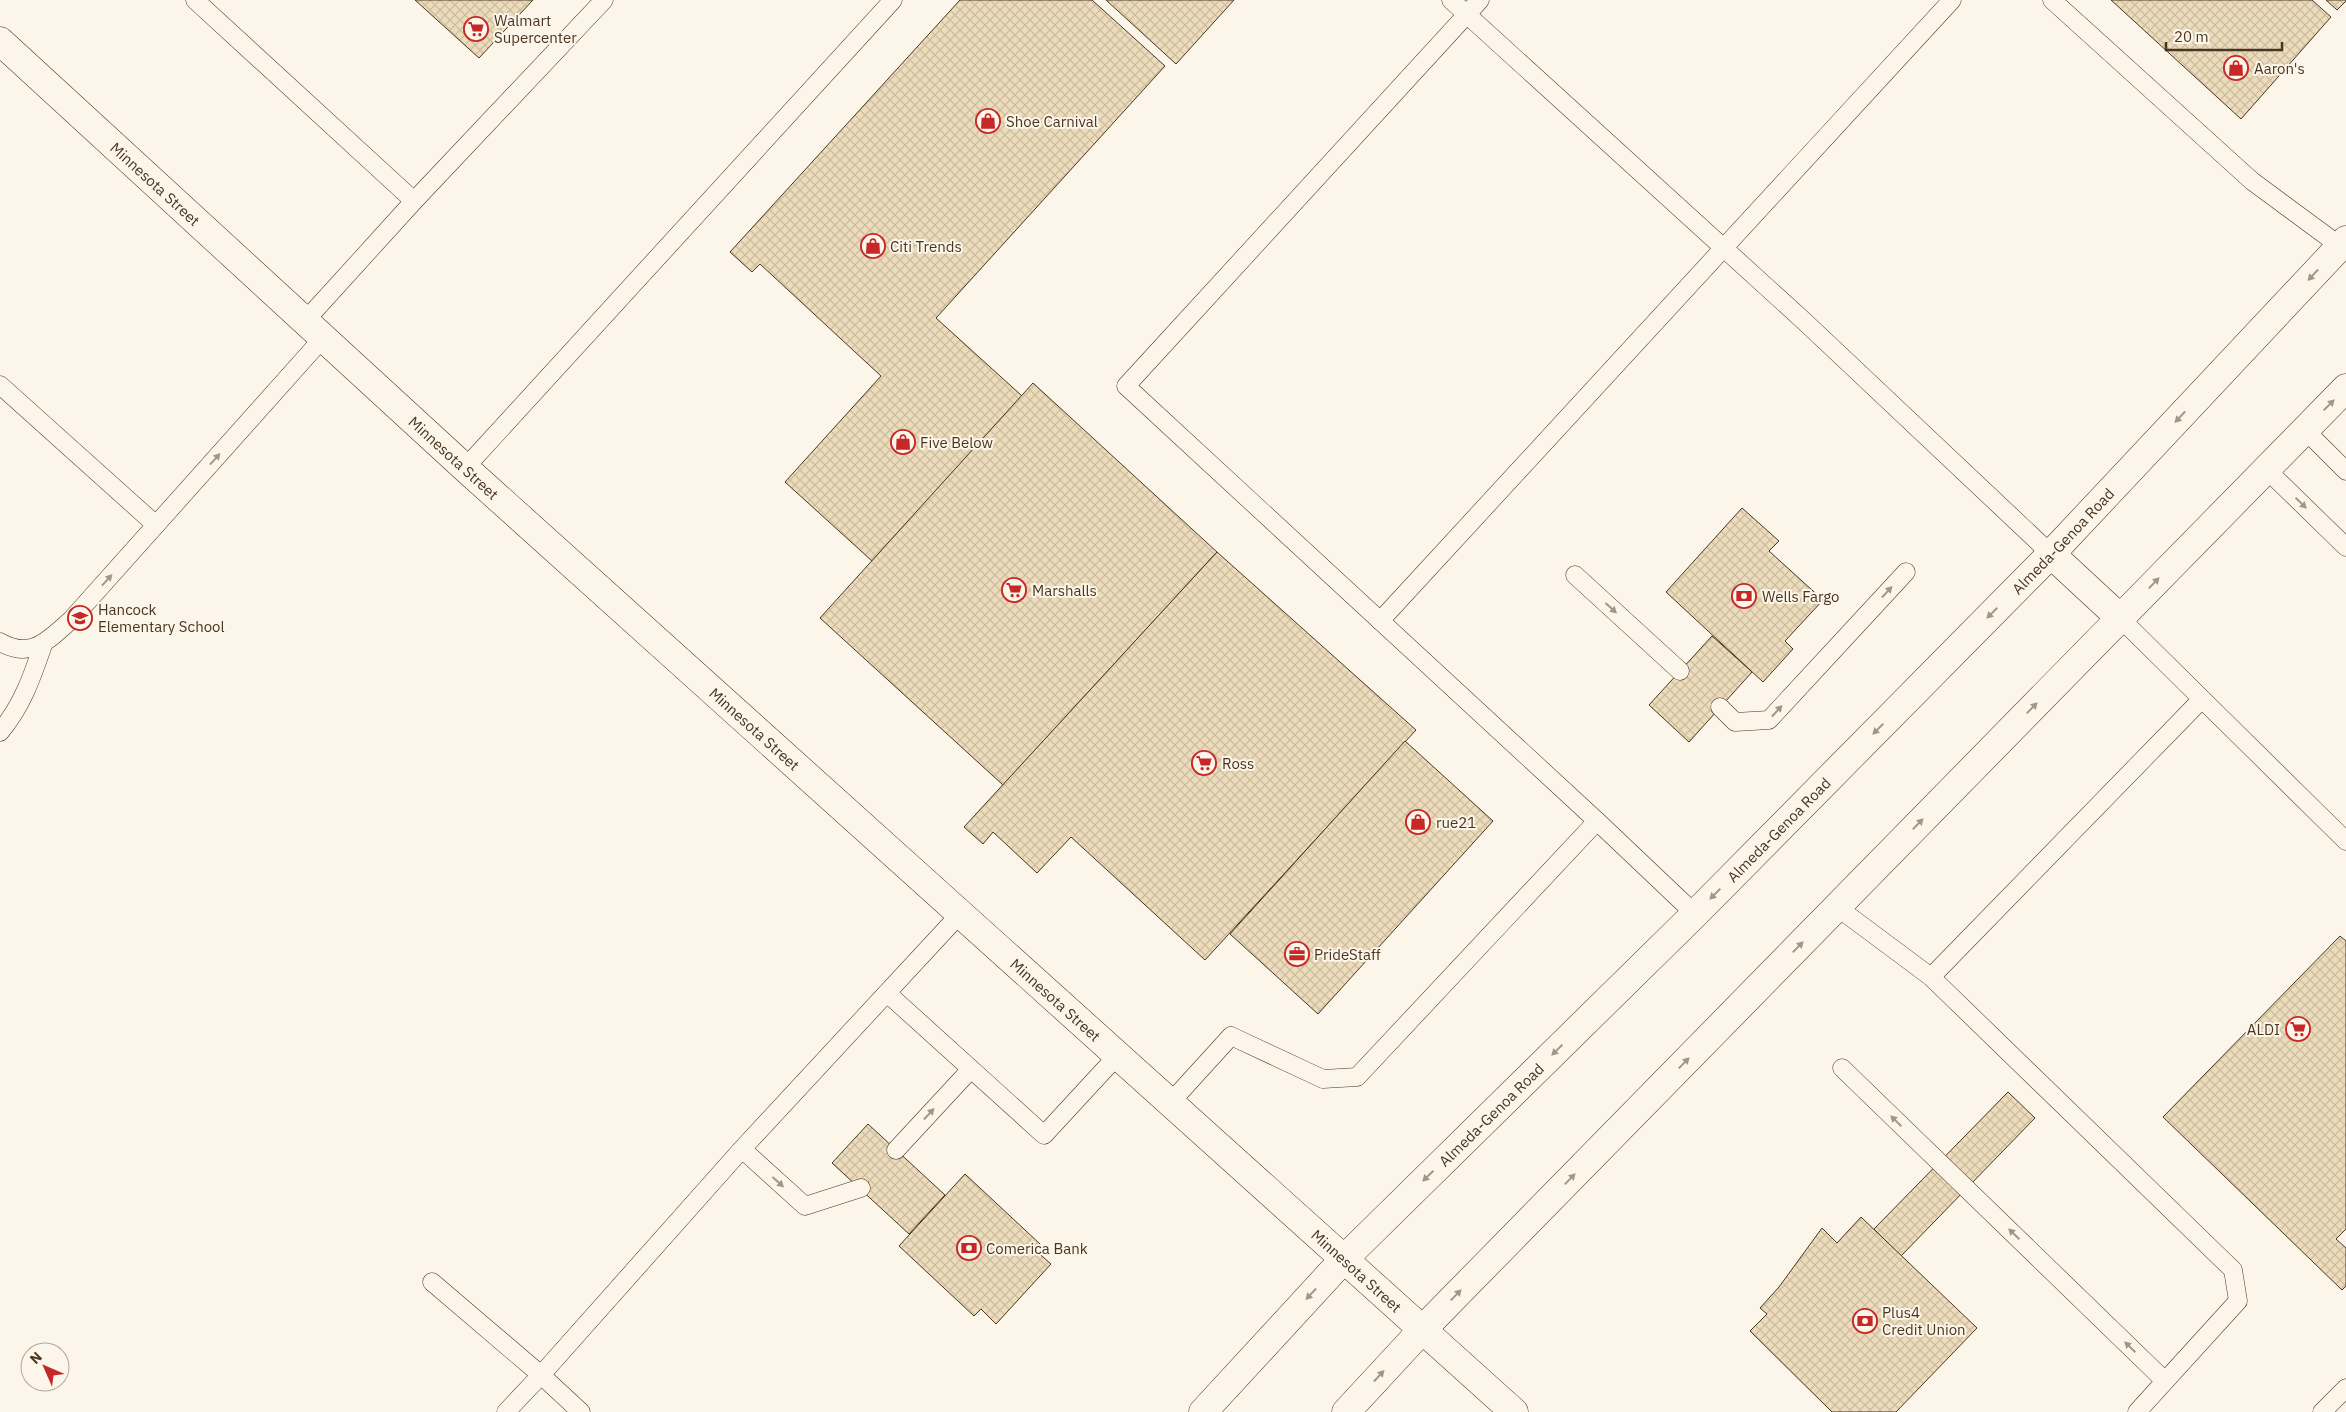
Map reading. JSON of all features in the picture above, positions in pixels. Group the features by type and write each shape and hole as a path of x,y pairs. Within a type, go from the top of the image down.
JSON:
{"main road":[{"name":"Minnesota Street","path":"0,41 465,468 1514,1412"},
{"name":"Almeda-Genoa Road","path":"1203,1412 1344,1259 1695,914 2051,554 2343,243"},
{"path":"1346,1412 1422,1330 2346,388"},
{"path":"2051,554 2120,618"}],"lane":[{"path":"196,0 414,201"},
{"path":"0,642 24,650 43,645 71,620 156,525 314,330 414,201 604,0"},
{"path":"465,468 893,0"},
{"path":"1451,0 1805,322 2051,554"},
{"path":"1480,0 1126,386 1597,821 1695,914"},
{"path":"1380,621 1952,0"},
{"path":"2052,0 2252,181 2343,243"},
{"path":"0,385 156,525"},
{"path":"2305,430 2346,470"},
{"path":"2266,469 2346,547"},
{"path":"1720,707 1735,722 1768,720 1906,572"},
{"path":"1575,575 1680,670"},
{"path":"2120,618 2346,841"},
{"path":"0,732 12,717 28,689 43,645"},
{"path":"1932,977 2202,699"},
{"path":"1170,1103 1231,1036 1322,1079 1358,1077 1597,821"},
{"path":"1838,907 1932,977 2233,1270 2238,1301 2137,1412"},
{"path":"506,1412 742,1149 960,914"},
{"path":"887,993 1044,1135 1117,1056"},
{"path":"1842,1068 2165,1381"},
{"path":"896,1150 971,1069"},
{"path":"742,1149 805,1206 861,1188"},
{"path":"432,1282 541,1375 580,1412"},
{"path":"2322,1412 2346,1388"}],"building":[{"name":"Walmart Supercenter","path":"415,0 533,0 479,58"},
{"path":"960,0 1092,0 1165,66 936,318 1022,396 872,561 785,482 881,376 760,264 752,272 730,252"},
{"path":"1106,0 1234,0 1176,64"},
{"name":"Aaron's","path":"2111,0 2312,0 2331,17 2241,119"},
{"path":"2326,0 2346,0 2346,1 2337,10"},
{"name":"Marshalls","path":"1033,383 1217,552 1003,785 820,618"},
{"name":"Wells Fargo","path":"1742,508 1779,541 1769,551 1823,600 1785,641 1793,649 1763,682 1666,592"},
{"name":"Ross","path":"1217,552 1416,730 1205,960 1071,837 1037,873 993,832 983,844 964,827"},
{"path":"1712,636 1752,672 1689,742 1649,705"},
{"path":"1405,741 1493,821 1318,1014 1230,934"},
{"name":"ALDI","path":"2340,936 2346,941 2346,1229 2336,1239 2346,1248 2346,1286 2342,1290 2163,1117"},
{"path":"2008,1092 2035,1118 1901,1256 1874,1229"},
{"path":"868,1124 945,1195 909,1234 832,1163"},
{"name":"Comerica Bank","path":"965,1174 1040,1244 1035,1250 1051,1264 996,1324 981,1309 974,1316 899,1246"},
{"name":"Plus4 Credit Union","path":"1861,1217 1977,1328 1896,1412 1832,1412 1750,1331 1767,1314 1760,1308 1779,1287 1822,1228 1837,1243"}],"place":[{"name":"Walmart Supercenter","path":"476,29"},
{"name":"Aaron's","path":"2236,68"},
{"name":"Shoe Carnival","path":"988,121"},
{"name":"Citi Trends","path":"873,246"},
{"name":"Five Below","path":"903,442"},
{"name":"Marshalls","path":"1014,590"},
{"name":"Wells Fargo","path":"1744,596"},
{"name":"Hancock Elementary School","path":"80,618"},
{"name":"Ross","path":"1204,763"},
{"name":"rue21","path":"1418,822"},
{"name":"PrideStaff","path":"1297,954"},
{"name":"ALDI","path":"2298,1029"},
{"name":"Comerica Bank","path":"969,1248"},
{"name":"Plus4 Credit Union","path":"1865,1321"}]}
